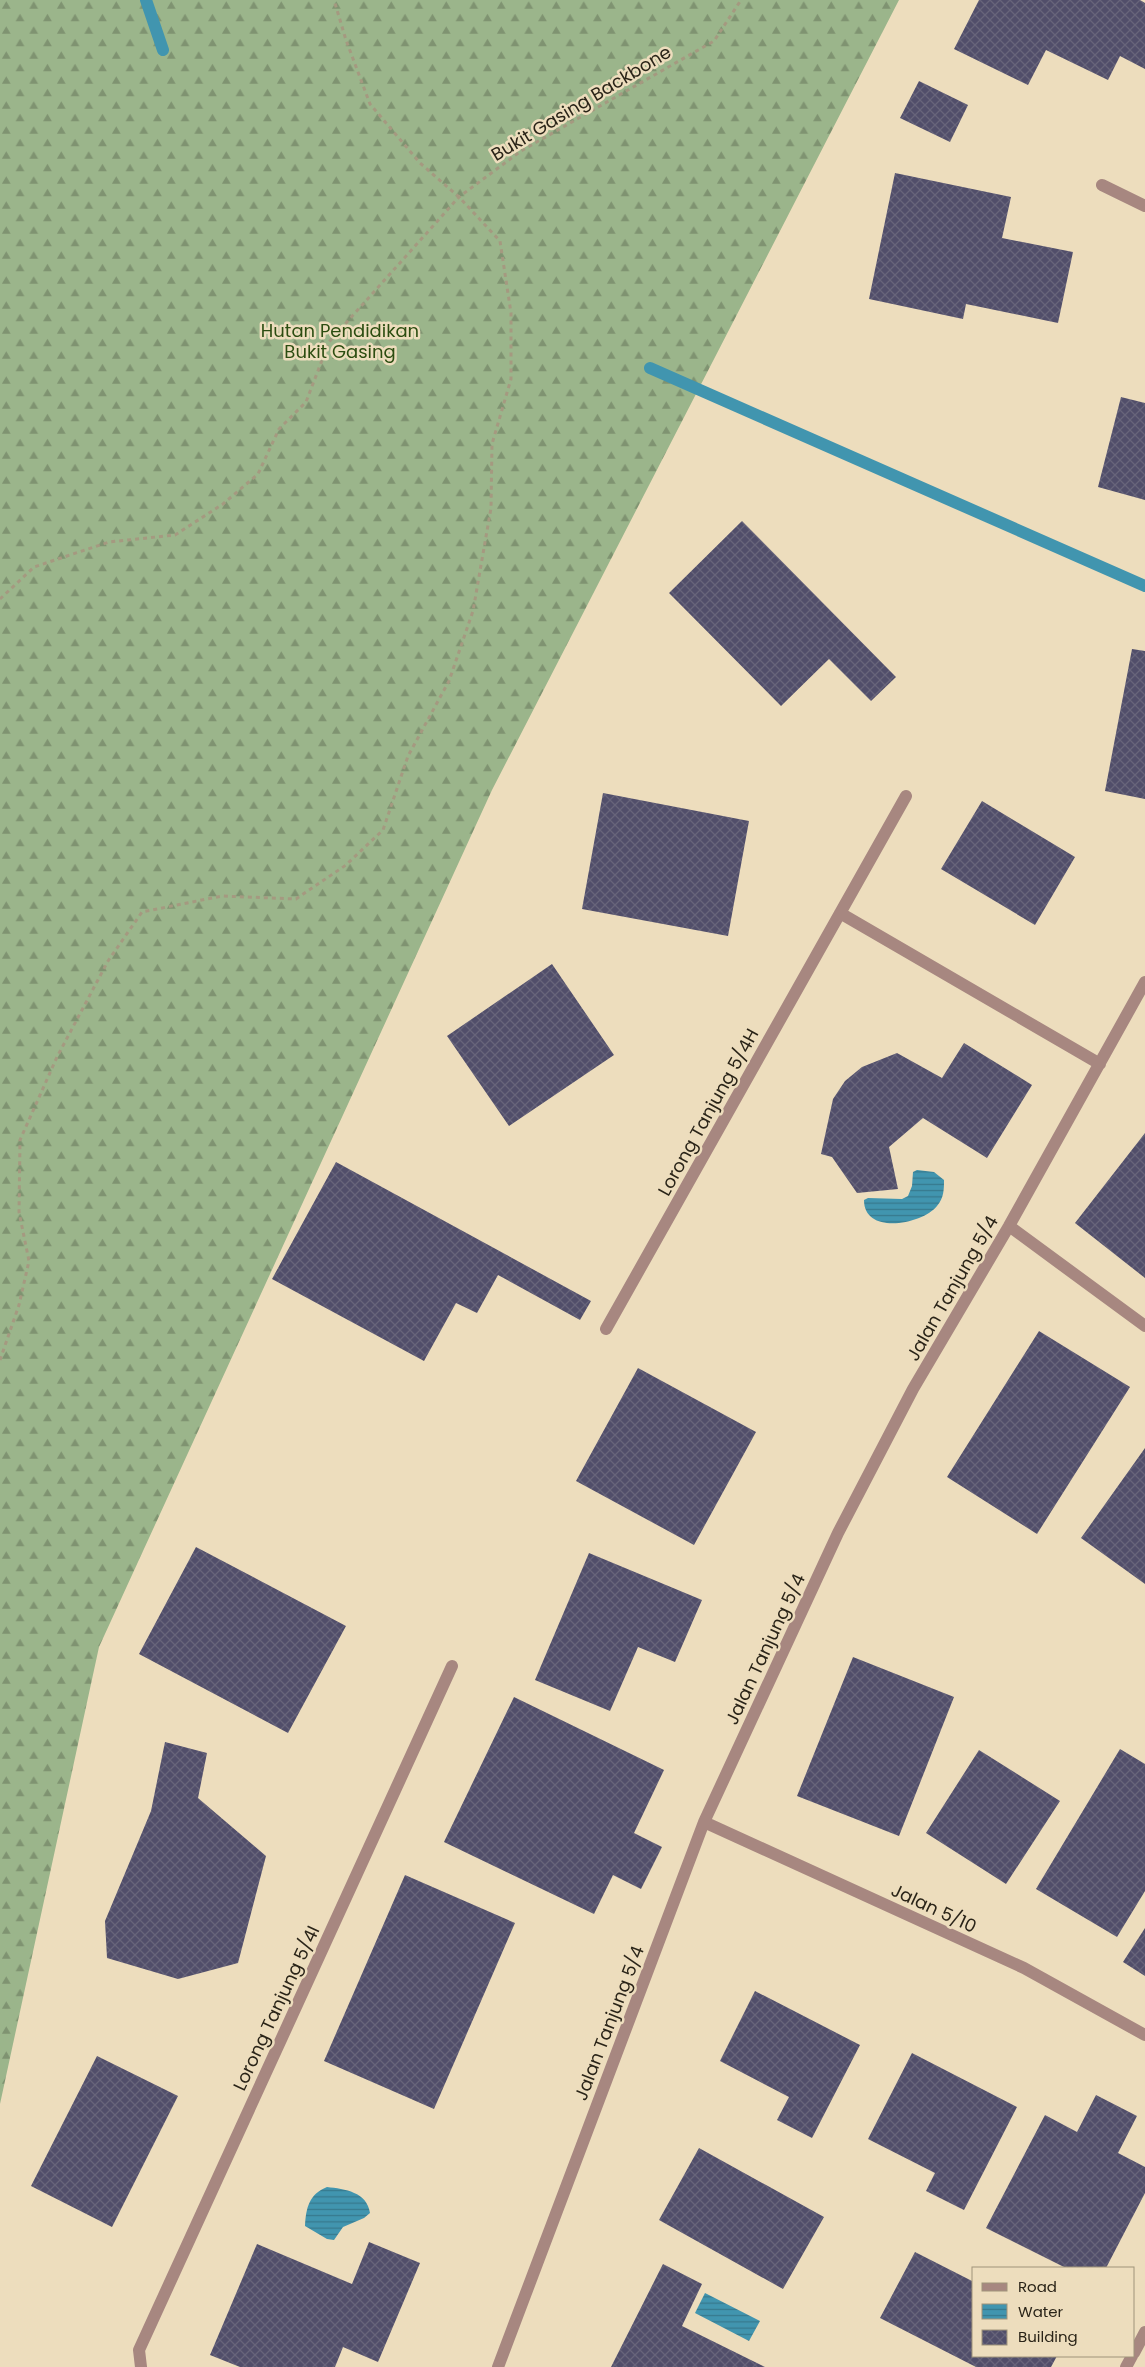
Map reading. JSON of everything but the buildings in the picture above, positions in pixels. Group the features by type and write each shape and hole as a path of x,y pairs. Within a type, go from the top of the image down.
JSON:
{"street":[{"path":"1102,185 1145,206"},
{"name":"Lorong Tanjung 5/4H","path":"606,1329 906,796"},
{"path":"840,913 1100,1064"},
{"name":"Jalan Tanjung 5/4","path":"498,2367 704,1822 838,1533 913,1389 1009,1226 1145,982"},
{"path":"1009,1226 1145,1326"},
{"name":"Lorong Tanjung 5/4I","path":"141,2367 139,2350 452,1666"},
{"name":"Jalan 5/10","path":"704,1822 1024,1968 1145,2035"},
{"path":"1135,2350 1145,2332"}],"path":[{"path":"0,1360 19,1305 29,1261 19,1212 20,1140 57,1057 108,961 142,912 222,896 296,899 346,865 383,830 408,756 449,681 473,611 491,508 492,444 511,379 511,313 500,241 459,197 420,163 370,104 346,40 334,0"},
{"name":"Bukit Gasing Backbone","path":"0,599 34,568 109,542 175,535 230,498 258,474 279,429 306,402 329,342 370,294 459,197 521,151 714,41 742,0"}],"green space":[{"name":"Hutan Pendidikan Bukit Gasing","path":"0,0 899,0 492,790 99,1647 0,2104"}],"water":[{"path":"917,1170 934,1172 944,1180 944,1190 937,1206 920,1218 908,1222 883,1222 873,1219 867,1211 864,1200 868,1198 902,1199 908,1196 912,1186 913,1172"},
{"path":"327,2187 341,2189 360,2196 365,2200 370,2213 364,2218 343,2227 334,2240 327,2239 305,2226 306,2213 312,2198"},
{"path":"705,2293 760,2321 749,2341 695,2313"}],"waterway":[{"path":"146,0 163,50"},
{"path":"650,368 1145,586"}]}
